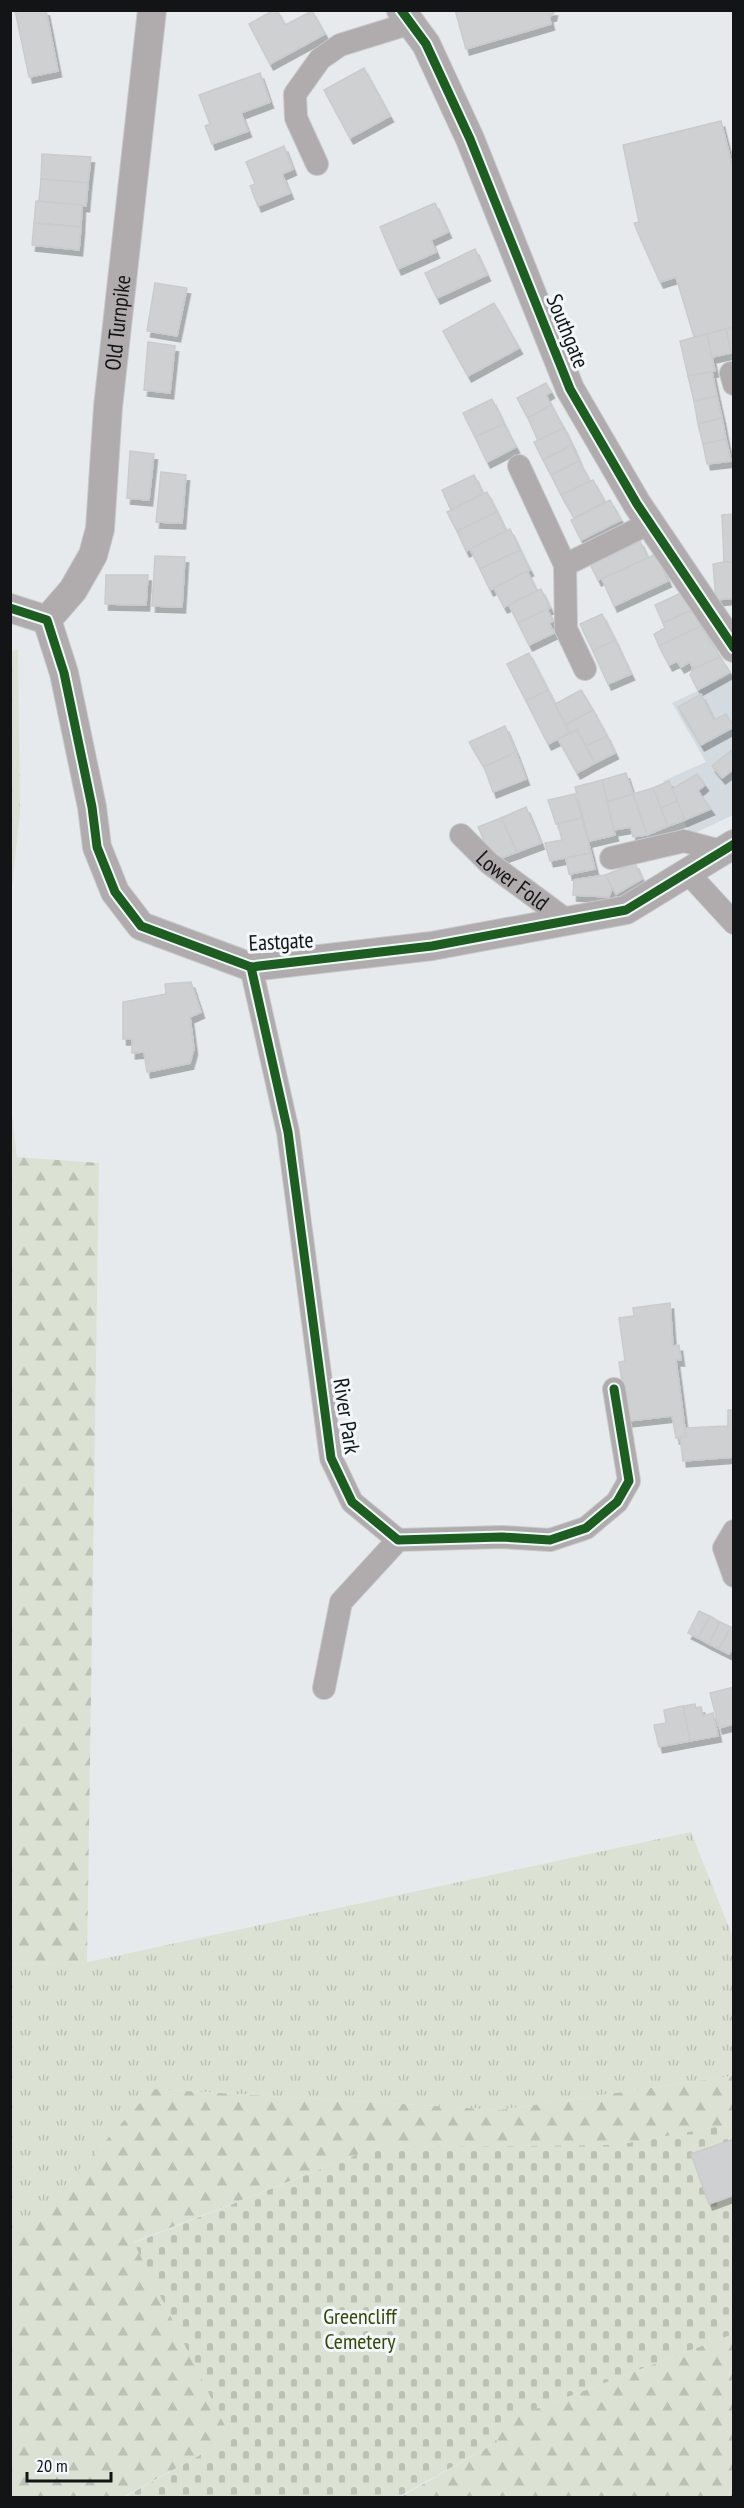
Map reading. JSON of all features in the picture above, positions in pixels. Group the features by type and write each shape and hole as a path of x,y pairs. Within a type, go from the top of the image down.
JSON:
{"street":[{"name":"Old Turnpike","path":"27,613 73,590 93,555 100,529 108,407 152,10"},
{"path":"317,164 296,118 295,94 320,59 340,45 406,17"},
{"name":"Southgate","path":"406,17 426,44 470,139 570,389 650,523 734,648"},
{"path":"519,466 564,565 566,629 585,669"},
{"path":"564,565 650,523"},
{"name":"Eastgate","path":"27,613 64,673 92,807 97,847 116,892 141,926 251,967 432,946 626,910 728,848"},
{"name":"Lower Fold","path":"461,835 489,863 569,922"},
{"path":"611,858 684,841 728,848"},
{"path":"688,873 734,923"},
{"name":"River Park","path":"251,967 288,1132 331,1458 352,1502 398,1540"},
{"path":"324,1688 341,1602 398,1540 502,1537 550,1540 586,1528 617,1502 629,1481 614,1389"},
{"path":"734,1531 724,1548 734,1576"}],"shaded area":[{"path":"731,675 734,678 733,815 691,835 663,781 706,762 672,703"}],"green space":[{"path":"18,649 20,812 11,896 10,652"},
{"path":"11,1105 17,1157 99,1163 87,1962 11,1965"},
{"path":"691,1832 733,1937 733,2076 500,2110 153,2089 11,2245 10,1965 88,1962"},
{"path":"733,2076 733,2124 617,2145 377,2147 134,2242 232,2438 123,2497 11,2497 10,2245 153,2089 500,2110"},
{"name":"Greencliff Cemetery","path":"733,2124 733,2334 491,2426 497,2442 398,2497 123,2498 231,2438 134,2243 377,2147 617,2145"},
{"path":"733,2334 733,2497 399,2498 497,2442 491,2426"}],"building":[{"path":"15,10 46,10 58,71 29,77"},
{"path":"277,10 285,25 312,11 325,34 270,64 249,24"},
{"path":"455,10 554,10 553,15 549,16 551,24 466,49"},
{"path":"364,68 390,116 350,138 324,90"},
{"path":"260,73 270,102 241,113 248,131 212,144 205,126 210,124 199,95"},
{"path":"721,121 734,173 734,327 694,337 676,277 660,282 634,223 639,222 623,145"},
{"path":"284,146 293,169 282,174 290,193 258,206 250,186 255,184 246,162"},
{"path":"42,154 91,157 88,183 41,179"},
{"path":"41,179 88,183 86,206 39,201"},
{"path":"36,201 82,205 81,227 34,223"},
{"path":"435,203 448,232 431,240 436,252 398,269 380,227"},
{"path":"34,223 81,227 79,250 32,245"},
{"path":"475,249 487,275 437,298 425,273"},
{"path":"155,283 187,288 177,336 147,331"},
{"path":"494,303 519,348 468,376 443,331"},
{"path":"734,327 734,352 731,353 726,329"},
{"path":"726,329 731,353 712,357 707,334"},
{"path":"707,334 715,371 688,376 680,341"},
{"path":"148,342 175,346 170,393 144,390"},
{"path":"712,372 717,396 694,401 688,376"},
{"path":"546,383 551,392 546,395 551,405 528,418 517,398"},
{"path":"717,396 722,418 698,424 694,401"},
{"path":"492,399 504,424 475,437 463,413"},
{"path":"551,405 564,428 538,441 528,418"},
{"path":"722,418 726,439 703,444 698,424"},
{"path":"504,424 516,447 487,462 475,437"},
{"path":"564,428 572,445 543,460 534,442"},
{"path":"726,439 731,461 707,464 703,444"},
{"path":"572,445 579,461 551,475 543,460"},
{"path":"130,451 154,454 149,500 127,498"},
{"path":"579,461 590,481 561,495 551,475"},
{"path":"161,472 186,475 182,523 156,522"},
{"path":"474,475 483,494 451,510 442,490"},
{"path":"593,480 605,502 574,518 561,495"},
{"path":"487,492 497,512 457,531 447,512"},
{"path":"610,500 621,520 581,540 571,520"},
{"path":"497,512 506,531 466,551 457,531"},
{"path":"734,514 734,562 724,562 722,515"},
{"path":"510,529 520,550 480,569 470,549"},
{"path":"640,541 648,558 598,580 590,564"},
{"path":"520,550 530,570 490,590 480,569"},
{"path":"656,554 668,581 614,606 602,579"},
{"path":"155,556 185,557 182,607 152,606"},
{"path":"734,562 734,598 716,600 713,564"},
{"path":"527,571 537,591 504,607 494,588"},
{"path":"106,575 148,575 146,605 105,604"},
{"path":"541,589 550,608 518,623 509,605"},
{"path":"681,593 692,610 663,623 655,605"},
{"path":"547,609 553,621 549,623 554,633 529,645 518,623"},
{"path":"692,610 701,626 659,646 654,634 665,628 663,623"},
{"path":"602,614 615,640 593,651 580,624"},
{"path":"701,626 720,657 693,669 690,662 681,667 677,661 669,665 659,646"},
{"path":"615,640 631,674 608,684 593,651"},
{"path":"529,653 548,690 526,701 507,664"},
{"path":"720,657 730,672 698,690 690,675 693,669"},
{"path":"548,690 570,733 548,744 526,701"},
{"path":"581,690 593,710 566,725 555,704"},
{"path":"701,694 714,720 726,714 734,727 701,745 678,707"},
{"path":"593,710 607,736 586,746 577,730 570,733 566,725"},
{"path":"505,726 516,752 484,767 469,742"},
{"path":"577,730 595,763 577,773 558,739"},
{"path":"607,736 615,753 595,763 586,746"},
{"path":"733,749 734,769 722,778 712,766"},
{"path":"516,752 526,779 493,792 484,767"},
{"path":"626,773 633,794 607,802 602,780"},
{"path":"697,774 705,785 698,791 711,809 685,820 672,789"},
{"path":"602,780 615,835 589,841 575,787"},
{"path":"669,781 677,801 661,808 653,788"},
{"path":"653,788 668,826 647,835 633,794"},
{"path":"575,794 582,818 556,824 548,800"},
{"path":"633,794 647,835 633,837 631,827 614,830 607,802"},
{"path":"677,801 685,820 668,826 661,808"},
{"path":"526,807 541,843 517,852 501,818"},
{"path":"501,818 517,852 493,861 478,827"},
{"path":"582,818 591,853 550,861 545,843 562,840 558,824"},
{"path":"591,853 595,869 569,874 566,858"},
{"path":"635,863 642,879 616,894 605,875"},
{"path":"605,875 612,888 609,897 573,895 574,880"},
{"path":"191,982 201,1012 190,1017 194,1049 190,1063 147,1072 144,1052 132,1053 132,1039 123,1039 123,1002 166,994 165,984"},
{"path":"670,1303 673,1346 679,1345 681,1360 676,1360 686,1437 676,1438 672,1416 628,1421 619,1362 625,1361 619,1318 634,1316 633,1308"},
{"path":"728,1410 734,1410 734,1457 683,1461 680,1437 686,1437 685,1428 728,1426"},
{"path":"699,1611 710,1616 698,1638 688,1633"},
{"path":"710,1616 720,1622 709,1644 698,1638"},
{"path":"720,1622 731,1627 719,1649 709,1644"},
{"path":"731,1627 734,1628 734,1645 729,1654 719,1649"},
{"path":"734,1687 734,1724 719,1728 710,1693"},
{"path":"695,1704 696,1708 701,1707 703,1716 713,1713 718,1736 690,1741 683,1706"},
{"path":"683,1706 690,1741 659,1747 654,1725 666,1723 664,1710"},
{"path":"734,2139 734,2195 709,2204 691,2154"}],"cycle path":[{"path":"401,10 426,44 470,139 570,389 637,504 734,648"},
{"path":"10,608 47,620 64,673 92,807 97,847 115,892 141,926 251,967 432,946 626,910 734,844"},
{"path":"251,967 288,1132 331,1458 352,1502 398,1540 502,1537 550,1540 586,1528 617,1502 629,1481 614,1389"}]}
